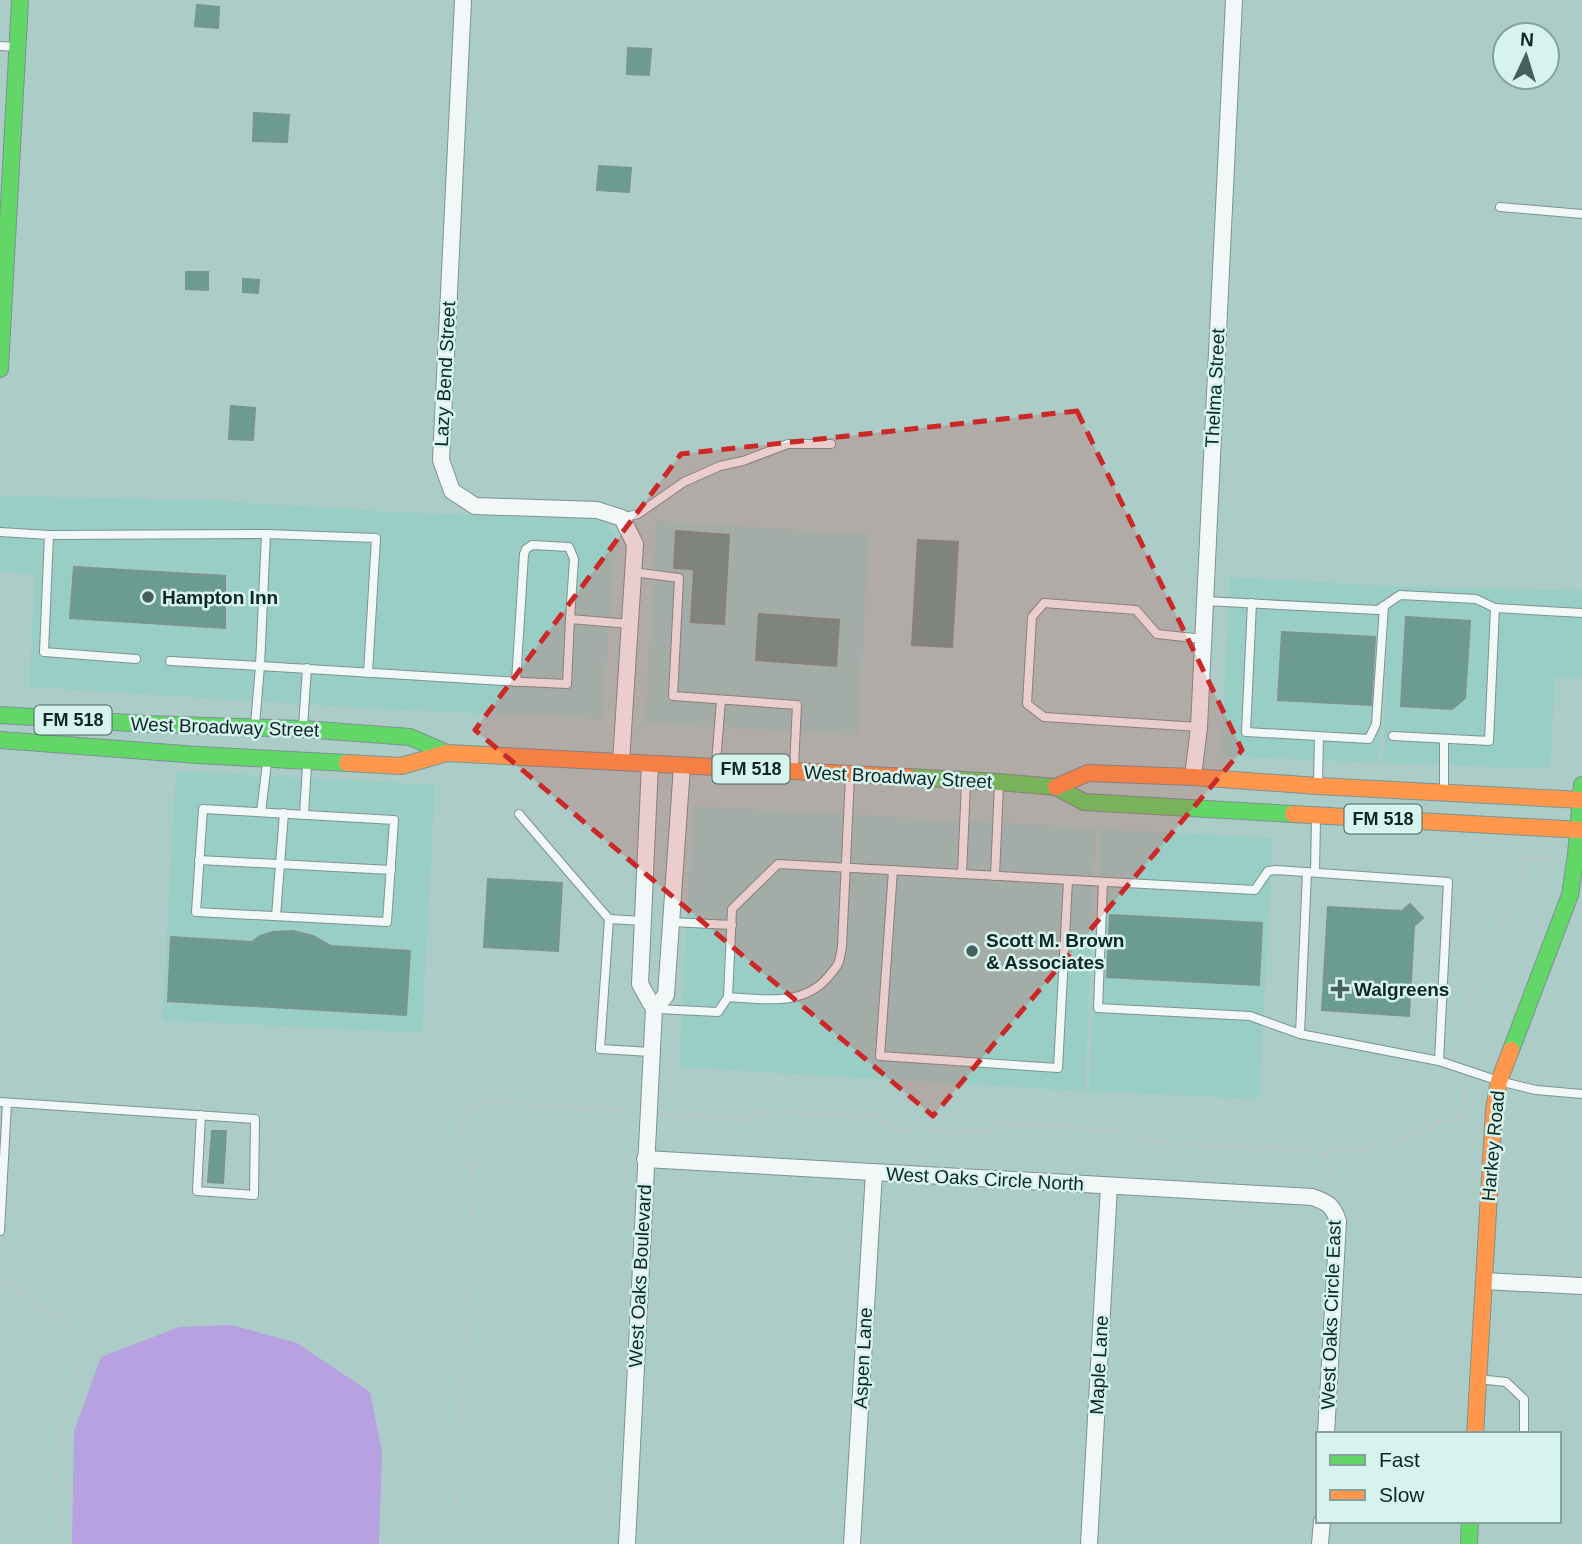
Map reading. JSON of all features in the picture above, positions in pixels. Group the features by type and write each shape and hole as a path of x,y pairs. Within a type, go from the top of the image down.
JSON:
{"main road":[{"path":"0,369 11,79 8,46 20,0"},
{"name":"West Broadway Street","path":"0,715 146,724 303,729 410,737 447,753"},
{"path":"198,755 223,745 260,743 303,729"},
{"path":"268,758 298,748 359,745 373,735"},
{"name":"West Broadway Street","path":"0,740 198,755 401,766 447,753 967,780 1055,787 1084,802 1580,830"},
{"name":"West Broadway Street","path":"1055,787 1088,773 1444,793 1582,795"},
{"name":"Harkey Road","path":"1475,1432 1494,1109 1499,1081 1570,895 1580,830 1582,795"},
{"path":"1469,1544 1471,1523"}],"street":[{"name":"Lazy Bend Street","path":"463,0 441,460 452,491 475,506 597,510 622,518"},
{"name":"Thelma Street","path":"1193,777 1199,727 1234,0"},
{"path":"621,762 635,544 622,518"},
{"name":"West Oaks Boulevard","path":"627,1544 653,1009 640,984 650,764"},
{"name":"West Oaks Boulevard","path":"653,1009 666,995 682,766"},
{"path":"644,921 671,922"},
{"name":"West Oaks Circle North","path":"645,1159 1312,1197 1325,1201"},
{"name":"Aspen Lane","path":"852,1544 874,1172"},
{"name":"Maple Lane","path":"1088,1544 1109,1186"},
{"name":"West Oaks Circle East","path":"1325,1201 1335,1210 1338,1221 1326,1432"},
{"path":"1484,1281 1582,1286"},
{"path":"1320,1544 1322,1523"}],"lane":[{"path":"1500,208 1582,214"},
{"path":"622,518 638,514 684,482 720,466 743,461 788,444 831,444"},
{"path":"0,532 50,535 266,534 376,538 368,673"},
{"path":"255,728 266,534"},
{"path":"50,535 44,652 136,659"},
{"path":"170,661 516,682 567,684 574,559 569,547 532,545 524,554 516,682"},
{"path":"634,572 679,578 673,696 797,705 794,771"},
{"path":"1205,601 1378,610 1400,595 1476,599 1495,608 1582,613"},
{"path":"1199,727 1044,717 1027,704 1032,617 1044,603 1136,610 1157,634 1203,639"},
{"path":"1252,603 1246,732 1369,739 1376,724 1384,606"},
{"path":"1393,736 1489,741 1495,608"},
{"path":"570,619 630,624"},
{"path":"303,729 307,668"},
{"path":"716,768 721,699"},
{"path":"1318,786 1319,736"},
{"path":"1444,739 1444,793"},
{"path":"261,812 268,758"},
{"path":"304,815 308,761"},
{"path":"728,997 779,1000 797,997 820,985 838,964 842,947 850,774"},
{"path":"962,874 967,780"},
{"path":"995,876 999,782"},
{"path":"203,809 261,812 394,820 387,922 196,912 203,809"},
{"path":"276,916 284,813"},
{"path":"519,814 609,919 600,1049 650,1052"},
{"path":"1300,1034 1316,816"},
{"path":"199,860 391,870"},
{"path":"653,1009 718,1012 728,997 732,909 778,864 1255,890 1268,871 1311,872 1448,882 1439,1061"},
{"path":"892,870 880,1056 1058,1068 1069,880"},
{"path":"1103,882 1097,1007 1250,1016 1300,1034 1439,1061 1536,1090 1582,1094"},
{"path":"609,919 644,921"},
{"path":"671,922 732,925"},
{"path":"0,1231 4,1103 201,1115 255,1119 254,1195 197,1191 201,1115"},
{"path":"1478,1379 1506,1382 1524,1399 1524,1432"}],"path":[{"path":"454,1544 474,1180 464,1150 464,1120 467,1110 476,1104 491,1102 735,1120 748,1120 754,1114 764,1111 872,1116 880,1118 893,1128 988,1133 1009,1123 1121,1131 1146,1141 1323,1154 1339,1149 1371,1148 1422,1132 1435,1122 1451,1120 1464,1114 1468,1004 1521,882 1525,859 1576,855"},
{"path":"1323,1154 1334,1183 1325,1201"},
{"path":"0,1278 32,1300 49,1316 89,1336 89,1343 62,1413 63,1438 56,1468 62,1544"}],"highlighted area":[{"path":"1077,411 1242,750 933,1116 475,730 681,454"}],"shaded area":[{"path":"0,496 201,500 393,512 602,520 616,536 602,719 382,709 392,527 381,709 29,687 35,575 0,572"},
{"path":"656,521 869,534 858,735 645,723"},
{"path":"1230,577 1388,586 1379,763 1221,756"},
{"path":"1389,586 1582,591 1582,679 1555,678 1550,769 1383,763"},
{"path":"176,771 435,785 422,1033 162,1020"},
{"path":"693,806 1096,828 1085,1091 679,1067"},
{"path":"1100,829 1273,838 1259,1099 1089,1091"},
{"path":"231,1325 297,1343 370,1392 382,1452 379,1544 72,1544 74,1431 101,1357 179,1327"}],"building":[{"path":"197,5 219,7 218,28 195,26"},
{"path":"628,48 651,49 649,75 627,74"},
{"path":"254,113 289,115 287,142 253,141"},
{"path":"599,166 631,168 629,192 597,190"},
{"path":"186,272 208,272 208,290 186,289"},
{"path":"243,279 259,280 258,293 243,292"},
{"path":"231,406 255,408 253,440 229,439"},
{"path":"676,531 729,535 724,624 691,622 694,569 674,568"},
{"path":"918,540 958,542 952,647 912,645"},
{"name":"Hampton Inn","path":"74,567 225,576 225,628 70,618"},
{"path":"759,614 839,620 836,666 756,660"},
{"path":"1406,617 1470,621 1465,698 1452,709 1401,706"},
{"path":"1282,632 1375,637 1371,705 1278,700"},
{"path":"488,879 562,883 558,951 484,947"},
{"name":"Walgreens","path":"1410,904 1423,918 1414,926 1409,1016 1322,1010 1328,907 1402,911"},
{"path":"1110,915 1262,923 1259,985 1107,977"},
{"path":"293,931 313,936 331,946 410,951 406,1015 168,1001 171,937 252,942 273,932"},
{"path":"212,1131 226,1131 223,1183 208,1182"}],"traffic: fast":[{"path":"0,369 20,0"},
{"path":"0,715 146,724 303,729 410,737 447,753"},
{"path":"0,740 347,763"},
{"path":"908,777 1056,787 1084,802 1293,814"},
{"path":"1511,1050 1570,895 1582,785"},
{"path":"1469,1544 1470,1523"}],"traffic: slow":[{"path":"347,763 401,766 447,753 908,777"},
{"path":"1056,787 1088,773 1582,800"},
{"path":"1293,814 1582,830"},
{"path":"1475,1432 1494,1109 1499,1081 1511,1050"}],"place":[{"name":"Hampton Inn","path":"148,597"},
{"name":"Scott M. Brown & Associates","path":"972,951"},
{"name":"Walgreens","path":"1340,989"}]}
